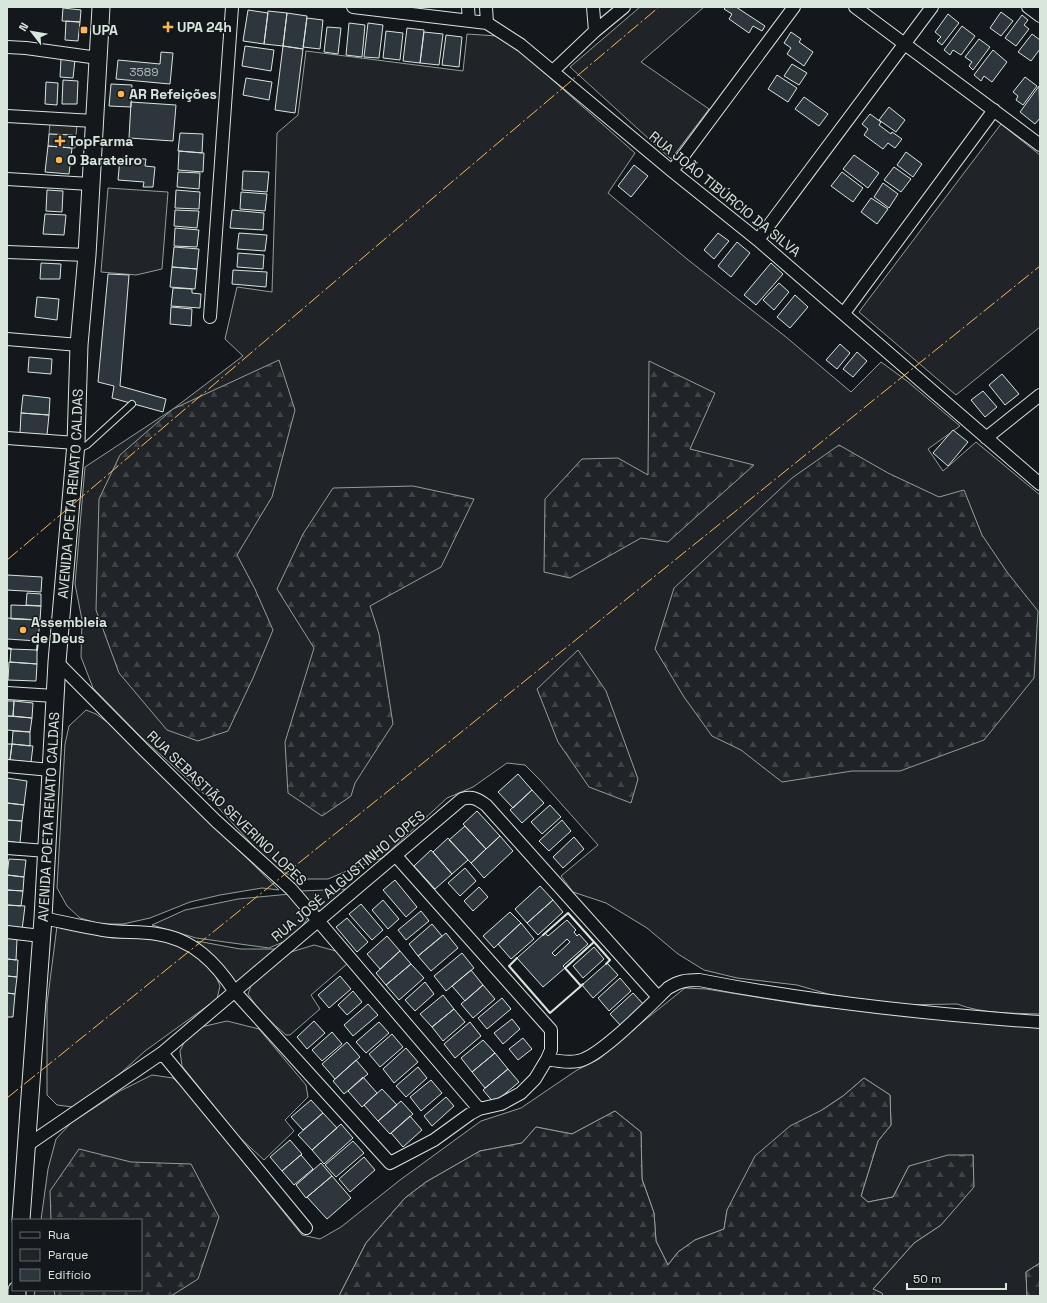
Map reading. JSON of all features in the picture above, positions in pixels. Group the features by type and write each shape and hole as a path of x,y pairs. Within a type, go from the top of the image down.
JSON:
{"main road":[{"name":"AVENIDA POETA RENATO CALDAS","path":"21,1219 43,918 55,696 76,447 79,345 87,255 101,7"}],"street":[{"path":"210,317 232,7"},
{"name":"RUA JOÃO TIBÚRCIO DA SILVA","path":"353,7 488,23 521,45 554,70 672,171 758,240 1040,484"},
{"path":"468,7 469,21"},
{"path":"486,7 488,23"},
{"path":"593,7 595,31"},
{"path":"554,70 595,31 624,7"},
{"path":"672,171 794,7"},
{"path":"855,7 1040,145"},
{"path":"758,240 932,7"},
{"path":"1028,7 1040,16"},
{"path":"7,47 26,48 98,58"},
{"path":"844,313 994,110"},
{"path":"7,116 94,121"},
{"path":"7,179 90,184"},
{"path":"7,252 87,255"},
{"path":"7,339 79,345"},
{"path":"986,438 1040,395"},
{"path":"7,438 76,447"},
{"name":"RUA SEBASTIÃO SEVERINO LOPES","path":"58,662 142,749 204,810 291,889 479,1109"},
{"path":"7,693 55,696"},
{"path":"7,766 51,770"},
{"name":"RUA JOSÉ ALGUSTINHO LOPES","path":"26,1146 162,1053 462,799 469,797 477,799 492,810 658,997"},
{"path":"7,848 47,851"},
{"path":"43,918 103,930 158,934 188,942 216,967 234,992 390,1163 434,1140 479,1109 501,1104 521,1093 535,1078 551,1050 551,1030 396,856"},
{"path":"7,932 41,936"},
{"path":"547,1059 568,1062 578,1061 598,1052 668,988 676,982 687,980 699,980 827,1001 945,1015 1040,1022"},
{"path":"162,1053 306,1228"}],"lane":[{"path":"76,447 87,445 132,404"}],"green space":[{"path":"640,7 704,7 641,62 709,109 671,159 570,67"},
{"path":"467,34 497,36 513,45 635,153 608,193 687,259 786,337 851,392 881,362 907,381 960,426 928,449 943,471 976,442 1040,495 1040,1014 977,1010 957,1004 895,1005 828,994 797,985 737,978 704,970 678,954 647,928 606,903 573,892 561,876 598,845 525,765 507,763 473,787 447,798 382,858 328,879 296,879 270,864 214,803 142,738 93,688 81,657 82,620 75,584 85,467 173,409 243,356 225,339 237,287 272,292 277,133 298,115 306,51 463,71"},
{"path":"1001,124 1040,155 1040,327 956,395 859,312"},
{"path":"108,188 168,192 162,269 136,275 101,272"},
{"path":"279,360 295,410 272,497 237,555 255,589 273,630 253,678 228,731 198,741 167,730 119,673 96,610 99,499 120,455 173,409"},
{"path":"649,361 715,393 690,449 754,465 668,542 641,538 570,578 544,572 545,499 582,459 618,458 648,475"},
{"path":"839,445 888,473 939,497 964,490 982,535 1007,572 1038,611 1034,678 984,740 900,771 852,771 782,782 741,750 712,736 684,697 655,649 674,588 792,478"},
{"path":"413,486 474,499 441,567 370,606 379,634 393,724 355,783 351,796 322,816 288,793 285,742 314,648 277,589 303,534 333,488"},
{"path":"578,650 606,691 638,779 631,803 589,787 558,742 537,689"},
{"path":"86,710 96,714 107,722 279,890 262,888 220,895 190,902 150,918 123,924 101,924 80,918 67,906 57,888 65,744 69,726"},
{"path":"350,889 321,912 300,891"},
{"path":"290,894 309,916 295,937 269,948 196,938 152,925 185,910 238,899"},
{"path":"57,926 112,938 149,938 178,942 202,956 214,972 220,986 217,999 145,1051 122,1072 84,1101 73,1107 57,1105 47,1095 47,1004"},
{"path":"197,941 240,949 276,949 238,985"},
{"path":"314,945 336,951 347,964 311,995 320,1009 290,1035 286,1035 266,1016 248,994 252,983 272,966 291,952"},
{"path":"685,988 706,989 812,1006 1040,1026 1040,1263 1026,1272 1027,1296 883,1296 881,1293 873,1289 914,1243 941,1225 973,1187 973,1155 909,1166 893,1197 868,1202 861,1196 878,1141 891,1125 890,1095 864,1078 843,1096 822,1110 727,1210 724,1229 695,1240 678,1252 668,1265 656,1241 654,1213 642,1179 641,1132 615,1111 572,1134 536,1127 522,1143 480,1151 426,1182 405,1198 366,1243 339,1296 34,1296 35,1291 142,1291 142,1219 41,1219 48,1169 56,1139 71,1123 120,1091 152,1075 173,1078 186,1091 302,1235 320,1239 341,1227 400,1180 481,1121 521,1108 577,1070 599,1059"},
{"path":"227,1021 259,1029 306,1085 308,1097 285,1120 294,1131 264,1160 239,1137 182,1066 180,1051 187,1036 201,1027"},
{"path":"864,1078 890,1095 891,1125 878,1141 861,1196 868,1202 893,1197 909,1166 948,1155 973,1155 974,1187 941,1225 914,1243 873,1289 882,1293 883,1296 339,1296 366,1243 405,1198 426,1182 480,1151 522,1143 536,1127 572,1134 615,1111 641,1132 642,1179 654,1213 656,1241 668,1265 678,1252 695,1240 724,1229 727,1210 755,1156 790,1126 822,1110 843,1096"},
{"path":"79,1149 131,1162 191,1164 219,1217 198,1279 171,1296 55,1296 54,1291 142,1291 142,1219 51,1219 50,1191"},
{"path":"1040,1263 1040,1296 1027,1296 1026,1272"}],"shaded area":[{"path":"50,122 77,124 75,148 72,148 72,135 49,134"}],"building":[{"path":"726,7 736,7 765,26 762,31 753,26 749,33 729,19 732,14 724,9"},
{"path":"63,8 81,10 80,22 62,21"},
{"path":"248,10 268,13 264,44 243,41"},
{"path":"268,11 287,13 283,46 264,44"},
{"path":"1001,12 1013,21 1001,36 990,28"},
{"path":"287,13 307,16 303,49 283,46"},
{"path":"948,14 959,23 942,45 937,41 941,37 935,32"},
{"path":"1022,15 1028,20 1024,25 1029,29 1016,46 1005,38"},
{"path":"307,18 323,20 320,49 303,47"},
{"path":"66,21 80,22 78,41 65,40"},
{"path":"349,23 365,25 362,57 346,55"},
{"path":"368,23 383,25 379,58 364,57"},
{"path":"962,26 975,36 961,55 953,50 950,55 944,50"},
{"path":"327,27 341,28 338,54 324,52"},
{"path":"407,28 424,30 420,63 403,61"},
{"path":"386,31 403,33 400,60 383,58"},
{"path":"424,32 443,34 439,65 420,63"},
{"path":"791,32 801,39 799,42 813,52 804,66 787,54 791,48 784,43"},
{"path":"1032,34 1040,40 1040,49 1031,61 1018,52"},
{"path":"446,35 462,37 459,67 442,65"},
{"path":"979,39 990,47 973,70 969,66 972,62 965,57"},
{"path":"245,46 274,50 271,71 242,66"},
{"path":"283,46 303,49 295,113 275,110"},
{"path":"993,50 1007,62 992,82 984,76 981,81 974,75"},
{"path":"161,52 173,53 170,84 116,79 118,60 160,64"},
{"path":"61,59 75,60 73,78 60,77"},
{"path":"792,64 807,73 799,85 784,76"},
{"path":"777,75 797,88 788,102 768,89"},
{"path":"1025,77 1037,86 1023,105 1016,100 1018,96 1013,92"},
{"path":"246,78 272,82 269,100 243,95"},
{"path":"63,80 78,81 77,104 62,104"},
{"path":"46,82 58,83 57,105 45,104"},
{"name":"AR Refeições","path":"111,84 132,85 131,107 109,106"},
{"path":"1039,86 1040,118 1035,124 1020,112"},
{"path":"804,97 828,114 819,126 795,109"},
{"path":"131,102 176,105 173,141 129,138"},
{"path":"889,107 905,120 896,132 879,120"},
{"path":"870,114 881,122 879,125 891,134 892,132 902,139 895,148 888,143 883,149 864,135 868,129 862,124"},
{"path":"180,133 203,134 202,153 178,151"},
{"name":"TopFarma","path":"49,134 73,135 72,148 48,146"},
{"name":"O Barateiro","path":"48,146 72,148 69,174 45,172"},
{"path":"179,151 204,153 203,172 178,170"},
{"path":"906,152 922,164 913,177 897,165"},
{"path":"854,155 879,173 868,188 843,169"},
{"path":"120,158 146,159 145,166 155,167 153,187 143,187 144,182 118,180"},
{"path":"634,165 648,176 631,197 618,186"},
{"path":"894,167 911,179 901,192 884,180"},
{"path":"243,171 269,172 267,192 242,190"},
{"path":"178,172 200,173 199,189 177,187"},
{"path":"842,172 863,188 853,202 831,186"},
{"path":"883,183 898,194 889,208 874,197"},
{"path":"47,190 63,191 62,212 46,211"},
{"path":"176,190 200,192 199,209 175,208"},
{"path":"241,192 267,194 265,211 240,209"},
{"path":"871,198 888,209 877,224 861,212"},
{"path":"175,210 199,211 197,228 174,226"},
{"path":"232,210 264,213 263,230 230,228"},
{"path":"45,214 66,215 64,235 43,234"},
{"path":"175,228 199,230 197,247 174,246"},
{"path":"239,233 267,235 265,251 237,249"},
{"path":"718,233 729,241 714,259 704,250"},
{"path":"737,242 750,253 731,277 718,266"},
{"path":"174,247 199,249 197,269 172,267"},
{"path":"238,253 264,255 263,269 237,267"},
{"path":"41,263 61,264 60,279 40,279"},
{"path":"771,263 783,274 756,305 744,295"},
{"path":"172,267 197,269 195,289 170,287"},
{"path":"233,270 267,272 266,287 232,284"},
{"path":"108,274 129,275 120,386 166,399 163,412 112,398 114,386 98,382"},
{"path":"779,283 789,292 774,310 763,300"},
{"path":"173,288 192,289 192,293 201,294 200,308 171,306"},
{"path":"795,295 808,307 790,328 777,317"},
{"path":"37,297 59,299 57,320 35,317"},
{"path":"171,307 192,309 191,326 170,324"},
{"path":"840,344 850,353 837,369 826,360"},
{"path":"857,352 867,361 853,377 843,369"},
{"path":"29,357 52,359 51,374 28,372"},
{"path":"1002,374 1019,394 1005,405 989,385"},
{"path":"983,391 997,407 985,417 971,400"},
{"path":"23,395 50,398 49,415 21,413"},
{"path":"21,413 49,415 47,435 20,433"},
{"path":"953,430 968,442 948,466 933,453"},
{"path":"7,575 42,577 41,592 7,590"},
{"path":"27,593 41,594 41,606 26,605"},
{"path":"11,605 41,606 40,620 11,619"},
{"name":"Assembleia de Deus","path":"7,618 40,620 38,641 7,639"},
{"path":"11,649 37,650 37,664 10,662"},
{"path":"9,662 37,664 36,681 8,680"},
{"path":"7,701 14,701 13,716 7,716"},
{"path":"14,701 33,703 32,718 13,716"},
{"path":"7,716 32,718 30,732 7,730"},
{"path":"13,731 30,732 30,746 12,744"},
{"path":"7,744 12,744 10,760 7,760"},
{"path":"12,744 33,746 31,762 10,760"},
{"path":"518,774 532,790 513,808 498,792"},
{"path":"7,778 27,781 24,805 7,803"},
{"path":"532,790 544,803 522,823 510,810"},
{"path":"7,803 24,805 22,821 7,820"},
{"path":"550,805 561,817 542,834 531,822"},
{"path":"477,811 500,836 486,849 463,824"},
{"path":"7,820 22,821 20,843 7,841"},
{"path":"562,820 571,831 549,851 539,841"},
{"path":"465,826 486,849 471,863 449,840"},
{"path":"500,836 513,851 484,878 471,863"},
{"path":"574,837 584,849 563,868 553,857"},
{"path":"448,838 468,860 452,874 433,852"},
{"path":"431,850 452,874 435,889 414,866"},
{"path":"9,859 26,860 24,877 7,875"},
{"path":"465,868 476,881 460,896 448,883"},
{"path":"7,875 24,877 23,891 7,890"},
{"path":"395,880 417,907 406,917 383,890"},
{"path":"540,886 553,900 527,923 515,909"},
{"path":"479,887 488,897 473,911 464,901"},
{"path":"7,890 23,891 21,906 7,905"},
{"path":"383,900 399,919 388,929 372,910"},
{"path":"553,900 563,912 538,935 527,923"},
{"path":"361,904 383,930 372,940 349,914"},
{"path":"7,905 25,906 22,930 7,928"},
{"path":"421,911 429,921 406,940 398,930"},
{"path":"510,912 521,923 494,948 483,936"},
{"path":"347,918 368,942 357,952 336,927"},
{"path":"567,920 576,930 574,932 577,936 579,934 588,944 563,966 565,968 543,987 517,958 545,933 548,936","holes":["567,939 570,942 555,956 552,953"]},
{"path":"521,923 534,939 511,959 498,944"},
{"path":"432,924 442,936 418,956 409,944"},
{"path":"446,933 458,948 431,971 418,956"},
{"path":"387,936 400,951 380,969 367,954"},
{"path":"7,938 17,939 16,960 7,959"},
{"path":"594,947 604,959 583,978 573,966"},
{"path":"400,951 411,964 386,985 376,973"},
{"path":"462,953 474,968 446,991 434,976"},
{"path":"7,959 18,960 17,977 7,976"},
{"path":"607,963 618,975 593,998 582,985"},
{"path":"411,964 424,978 399,1000 386,985"},
{"path":"471,970 483,985 465,1001 452,986"},
{"path":"7,976 17,977 15,994 7,993"},
{"path":"340,976 351,989 329,1008 318,995"},
{"path":"620,978 631,991 609,1011 598,998"},
{"path":"425,982 434,994 415,1011 405,1000"},
{"path":"483,985 495,999 473,1018 461,1004"},
{"path":"353,991 362,1002 347,1015 338,1005"},
{"path":"7,993 15,994 13,1017 7,1017"},
{"path":"633,993 645,1006 622,1027 610,1014"},
{"path":"443,995 454,1009 432,1027 420,1014"},
{"path":"502,998 511,1009 487,1029 478,1018"},
{"path":"368,1004 378,1015 353,1036 344,1025"},
{"path":"454,1009 465,1022 443,1041 432,1027"},
{"path":"512,1019 520,1029 503,1044 494,1033"},
{"path":"314,1021 325,1033 307,1049 297,1037"},
{"path":"379,1022 389,1033 366,1053 356,1042"},
{"path":"470,1022 481,1036 455,1058 444,1044"},
{"path":"332,1032 342,1044 322,1061 312,1050"},
{"path":"392,1034 403,1047 380,1067 369,1054"},
{"path":"523,1038 532,1049 518,1060 509,1049"},
{"path":"483,1040 495,1053 472,1072 461,1058"},
{"path":"347,1042 360,1057 335,1079 322,1064"},
{"path":"406,1048 418,1062 394,1083 383,1069"},
{"path":"495,1053 508,1069 485,1088 472,1072"},
{"path":"356,1060 368,1074 344,1094 333,1081"},
{"path":"418,1067 427,1078 406,1097 396,1086"},
{"path":"508,1069 519,1082 494,1103 483,1090"},
{"path":"363,1077 377,1093 362,1107 348,1091"},
{"path":"431,1080 442,1093 421,1111 410,1097"},
{"path":"382,1089 397,1105 378,1121 364,1105"},
{"path":"446,1097 454,1106 432,1126 424,1116"},
{"path":"311,1100 323,1113 303,1130 291,1117"},
{"path":"401,1101 413,1114 390,1134 378,1121"},
{"path":"323,1113 337,1128 312,1150 298,1135"},
{"path":"410,1116 422,1130 403,1147 391,1133"},
{"path":"341,1124 353,1138 324,1164 312,1150"},
{"path":"290,1140 302,1154 282,1171 270,1157"},
{"path":"353,1141 364,1153 336,1177 325,1165"},
{"path":"301,1155 313,1169 294,1185 282,1171"},
{"path":"364,1157 375,1170 350,1192 339,1179"},
{"path":"321,1163 332,1176 306,1198 296,1185"},
{"path":"332,1176 351,1198 327,1219 307,1197"}],"wall":[{"path":"37,650 38,641"},
{"path":"7,648 11,649"},
{"path":"543,935 568,913 594,942 565,968 581,986 583,984"},
{"path":"594,942 610,960 606,964"},
{"path":"517,958 509,966 550,1013 581,986"}],"power":[{"path":"7,560 659,7"},
{"path":"7,1098 1040,266"}],"place":[{"name":"UPA 24h","path":"168,27"},
{"name":"UPA","path":"84,30"},
{"name":"AR Refeições","path":"121,94"},
{"name":"TopFarma","path":"60,141"},
{"name":"O Barateiro","path":"59,160"},
{"name":"Assembleia de Deus","path":"23,630"}]}
